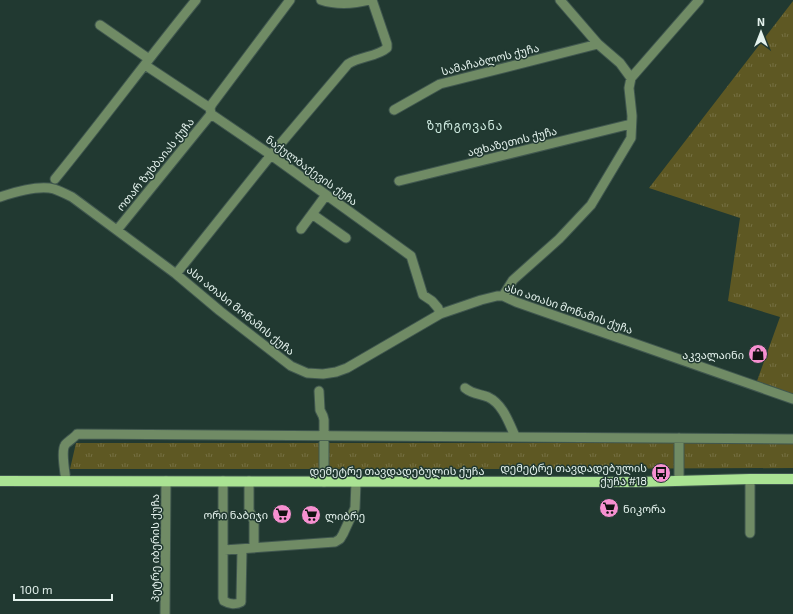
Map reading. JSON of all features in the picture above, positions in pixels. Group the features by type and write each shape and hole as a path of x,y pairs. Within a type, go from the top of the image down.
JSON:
{"main road":[{"name":"დემეტრე თავდადებულის ქუჩა","path":"0,481 638,482 793,479"}],"street":[{"path":"55,179 196,0"},
{"name":"ოთარ ზუხბაიას ქუჩა","path":"117,230 211,111 212,104 290,0"},
{"path":"176,274 271,155 348,64 359,58 377,53 387,48 387,44 371,0 358,3 345,3 321,0"},
{"path":"560,0 598,44 620,63 631,78"},
{"path":"502,296 513,280 559,239 591,205 631,138 631,78 699,0"},
{"name":"ნაქულბაქევის ქუჩა","path":"100,25 211,111 411,256 423,295 432,301 438,308 440,314"},
{"name":"სამაჩაბლოს ქუჩა","path":"394,110 440,84 598,44"},
{"name":"აფხაზეთის ქუჩა","path":"399,181 631,124"},
{"name":"ასი ათასი მოწამის ქუჩა","path":"0,197 14,192 31,189 53,189 72,197 176,274 220,311 288,364 307,372 323,374 336,372 347,368 440,314 492,297 502,296 793,399"},
{"path":"301,229 326,195"},
{"path":"312,214 346,238"},
{"path":"465,388 469,392 489,398 496,402 505,415 515,436"},
{"path":"319,391 320,410 324,416 324,482"},
{"path":"66,481 63,454 65,445 77,434 793,439"},
{"path":"679,438 679,481"},
{"path":"750,479 750,533"},
{"name":"პეტრე იბერის ქუჩა","path":"165,614 166,481"},
{"path":"223,481 223,598 224,601 227,602 241,602 242,549"},
{"path":"249,481 250,510 254,521 254,548"},
{"path":"224,550 335,542 340,539 343,534 355,508 356,482"}],"green space":[{"path":"793,1 793,394 757,381 780,317 728,301 740,218 649,188"},
{"path":"76,443 793,443 793,468 70,469"}],"place":[{"name":"აკვალაინი","path":"758,354"},
{"name":"დემეტრე თავდადებულის ქუჩა #18","path":"661,473"},
{"name":"ნიკორა","path":"609,508"},
{"name":"ორი ნაბიჯი","path":"282,514"},
{"name":"ლიბრე","path":"311,515"}],"district":[{"name":"ზურგოვანა","path":"465,125"}]}
